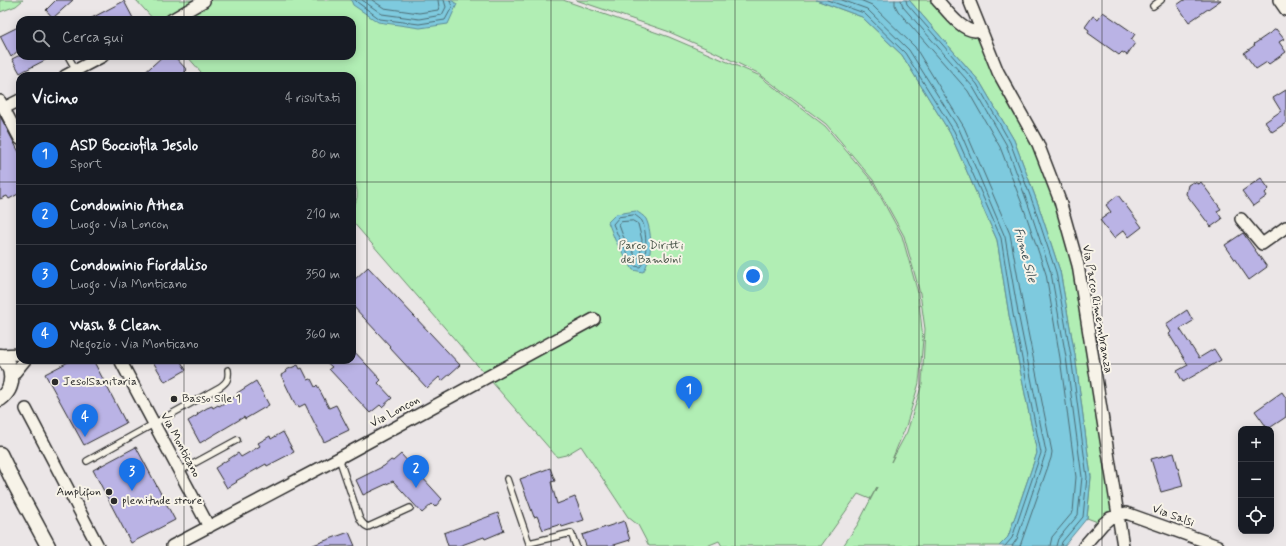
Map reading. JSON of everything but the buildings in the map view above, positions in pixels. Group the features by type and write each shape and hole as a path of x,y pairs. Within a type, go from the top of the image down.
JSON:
{"street":[{"path":"937,0 954,19 964,27 975,31 981,29"},
{"name":"Via Parco Rimembranza","path":"969,0 998,72 1038,144 1060,202 1078,265 1123,546"},
{"path":"1279,0 1286,10"},
{"path":"178,16 204,1"},
{"path":"72,72 95,60"},
{"path":"16,101 2,104 16,131"},
{"path":"1241,219 1262,244 1286,227"},
{"name":"Via Loncon","path":"209,527 594,320"},
{"path":"0,356 16,354"},
{"path":"0,356 8,364 12,376"},
{"path":"1,402 10,387 12,376 21,364"},
{"name":"Via Monticano","path":"122,364 209,527"},
{"path":"26,409 98,546"},
{"path":"0,454 48,546"},
{"name":"Via Salsi","path":"1118,515 1126,514 1218,546"},
{"path":"1084,546 1103,524 1110,518 1118,515"},
{"path":"172,546 209,527"}],"lane":[{"path":"1153,6 1161,0"},
{"path":"70,60 76,70"},
{"path":"87,461 226,383 229,377 228,370"},
{"path":"180,471 236,440"},
{"path":"339,458 359,517 365,526 410,508"},
{"path":"507,479 529,543 571,533 576,546"}],"green space":[{"path":"0,0 23,0 16,6 0,12"},
{"name":"Parco Diritti dei Bambini","path":"136,0 563,0 669,37 758,75 825,126 872,181 902,236 918,293 923,339 919,383 906,426 891,462 907,432 922,384 925,329 920,293 904,236 873,180 826,124 758,73 667,31 576,0 816,0 862,17 902,55 950,133 997,240 1009,315 1037,453 1008,537 999,546 843,546 858,524 877,487 870,499 858,494 821,546 722,546 719,541 707,546 649,546 638,525 628,517 581,446 566,455 557,457 356,226 356,72 201,72 190,60 356,60 356,16 150,16"},
{"path":"909,0 937,0 954,19 981,29 1038,144 1078,265 1118,515 1103,524 1087,518 1091,477 1075,355 1060,271 1038,204 1014,140 980,82"}],"water":[{"path":"351,0 451,0 457,4 448,24 420,28 378,22 353,5"},
{"name":"Fiume Sile","path":"816,0 909,0 980,82 1014,140 1038,204 1060,271 1075,355 1091,477 1087,518 1064,546 999,546 1008,537 1037,453 1009,315 997,240 950,133 902,55 862,17"},
{"path":"636,211 646,219 650,232 650,253 643,272 633,270 615,240 608,222 616,214"}],"place":[{"name":"JesolSanitaria","path":"55,382"},
{"name":"Basso Sile 1","path":"174,399"},
{"name":"ASD Bocciofila Jesolo","path":"689,409"},
{"name":"Wash & Clean","path":"85,437"},
{"name":"Condominio Athea","path":"416,488"},
{"name":"Condominio Fiordaliso","path":"132,491"},
{"name":"Amplifon","path":"109,492"},
{"name":"plenitude strore","path":"114,501"}]}
